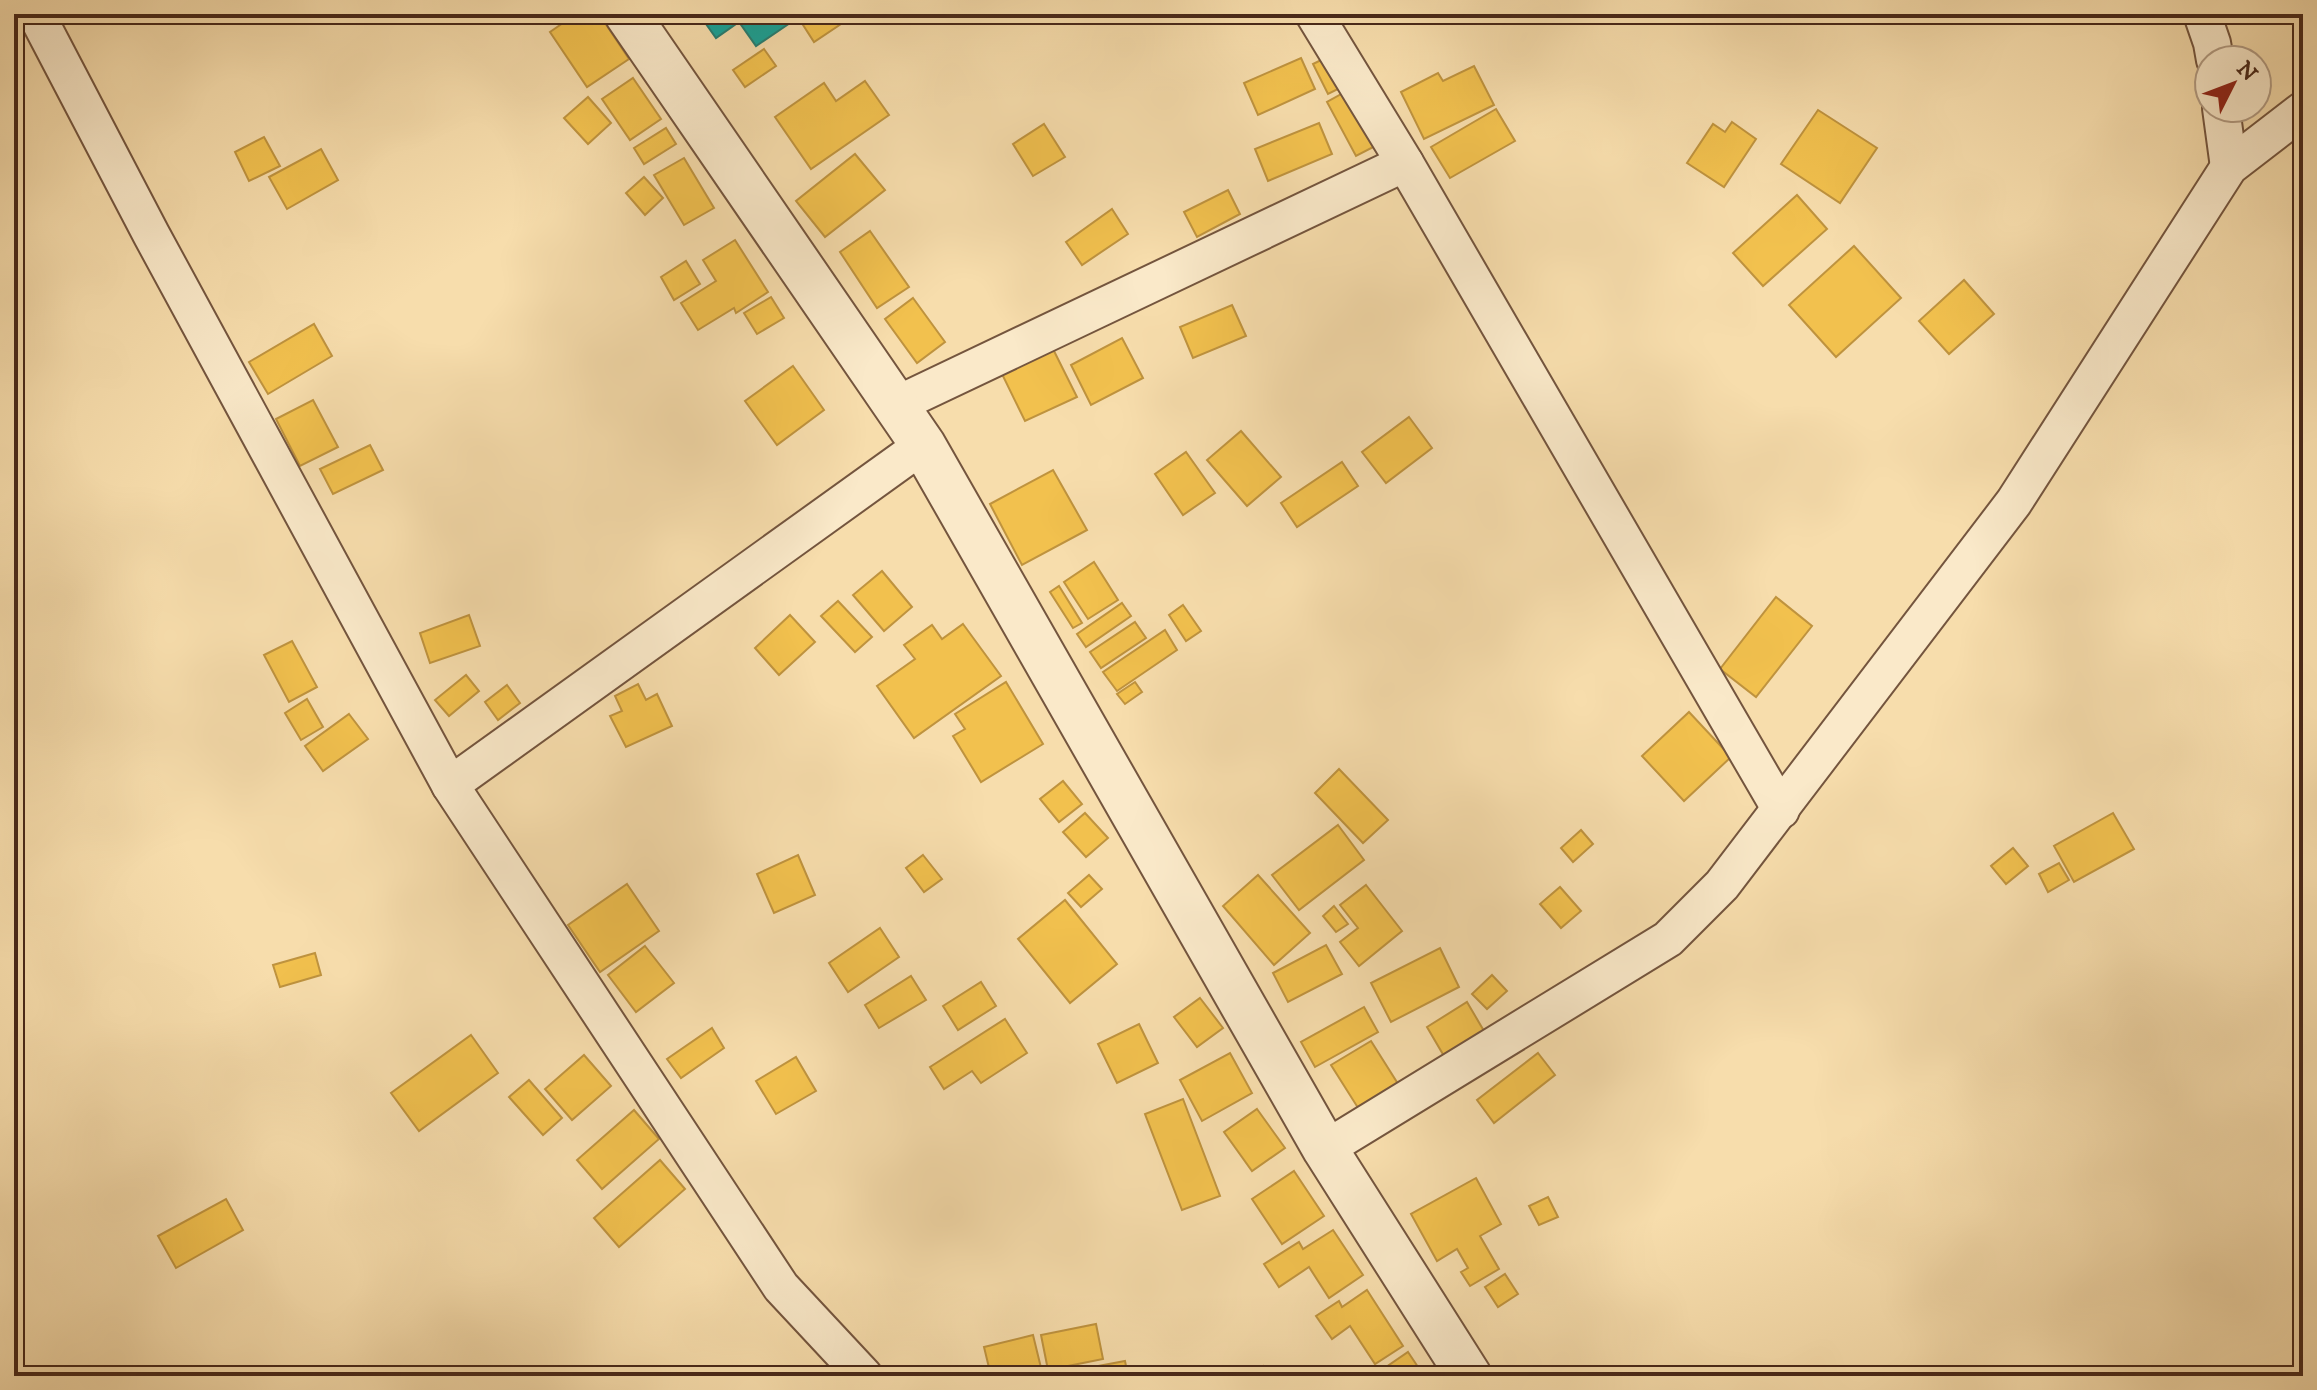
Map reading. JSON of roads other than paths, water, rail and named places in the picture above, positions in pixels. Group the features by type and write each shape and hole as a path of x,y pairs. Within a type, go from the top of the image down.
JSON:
{"street":[{"path":"36,14 151,234 450,785 781,1287 864,1376"},
{"path":"627,14 923,445 1325,1149 1469,1376"},
{"path":"1314,14 1405,163 1781,810"},
{"path":"2202,14 2212,44"},
{"path":"1325,1149 1668,939 1722,885 2014,502 2229,167 2303,110"},
{"path":"2223,124 2229,167"},
{"path":"896,405 1405,163"},
{"path":"450,785 923,445"}]}
